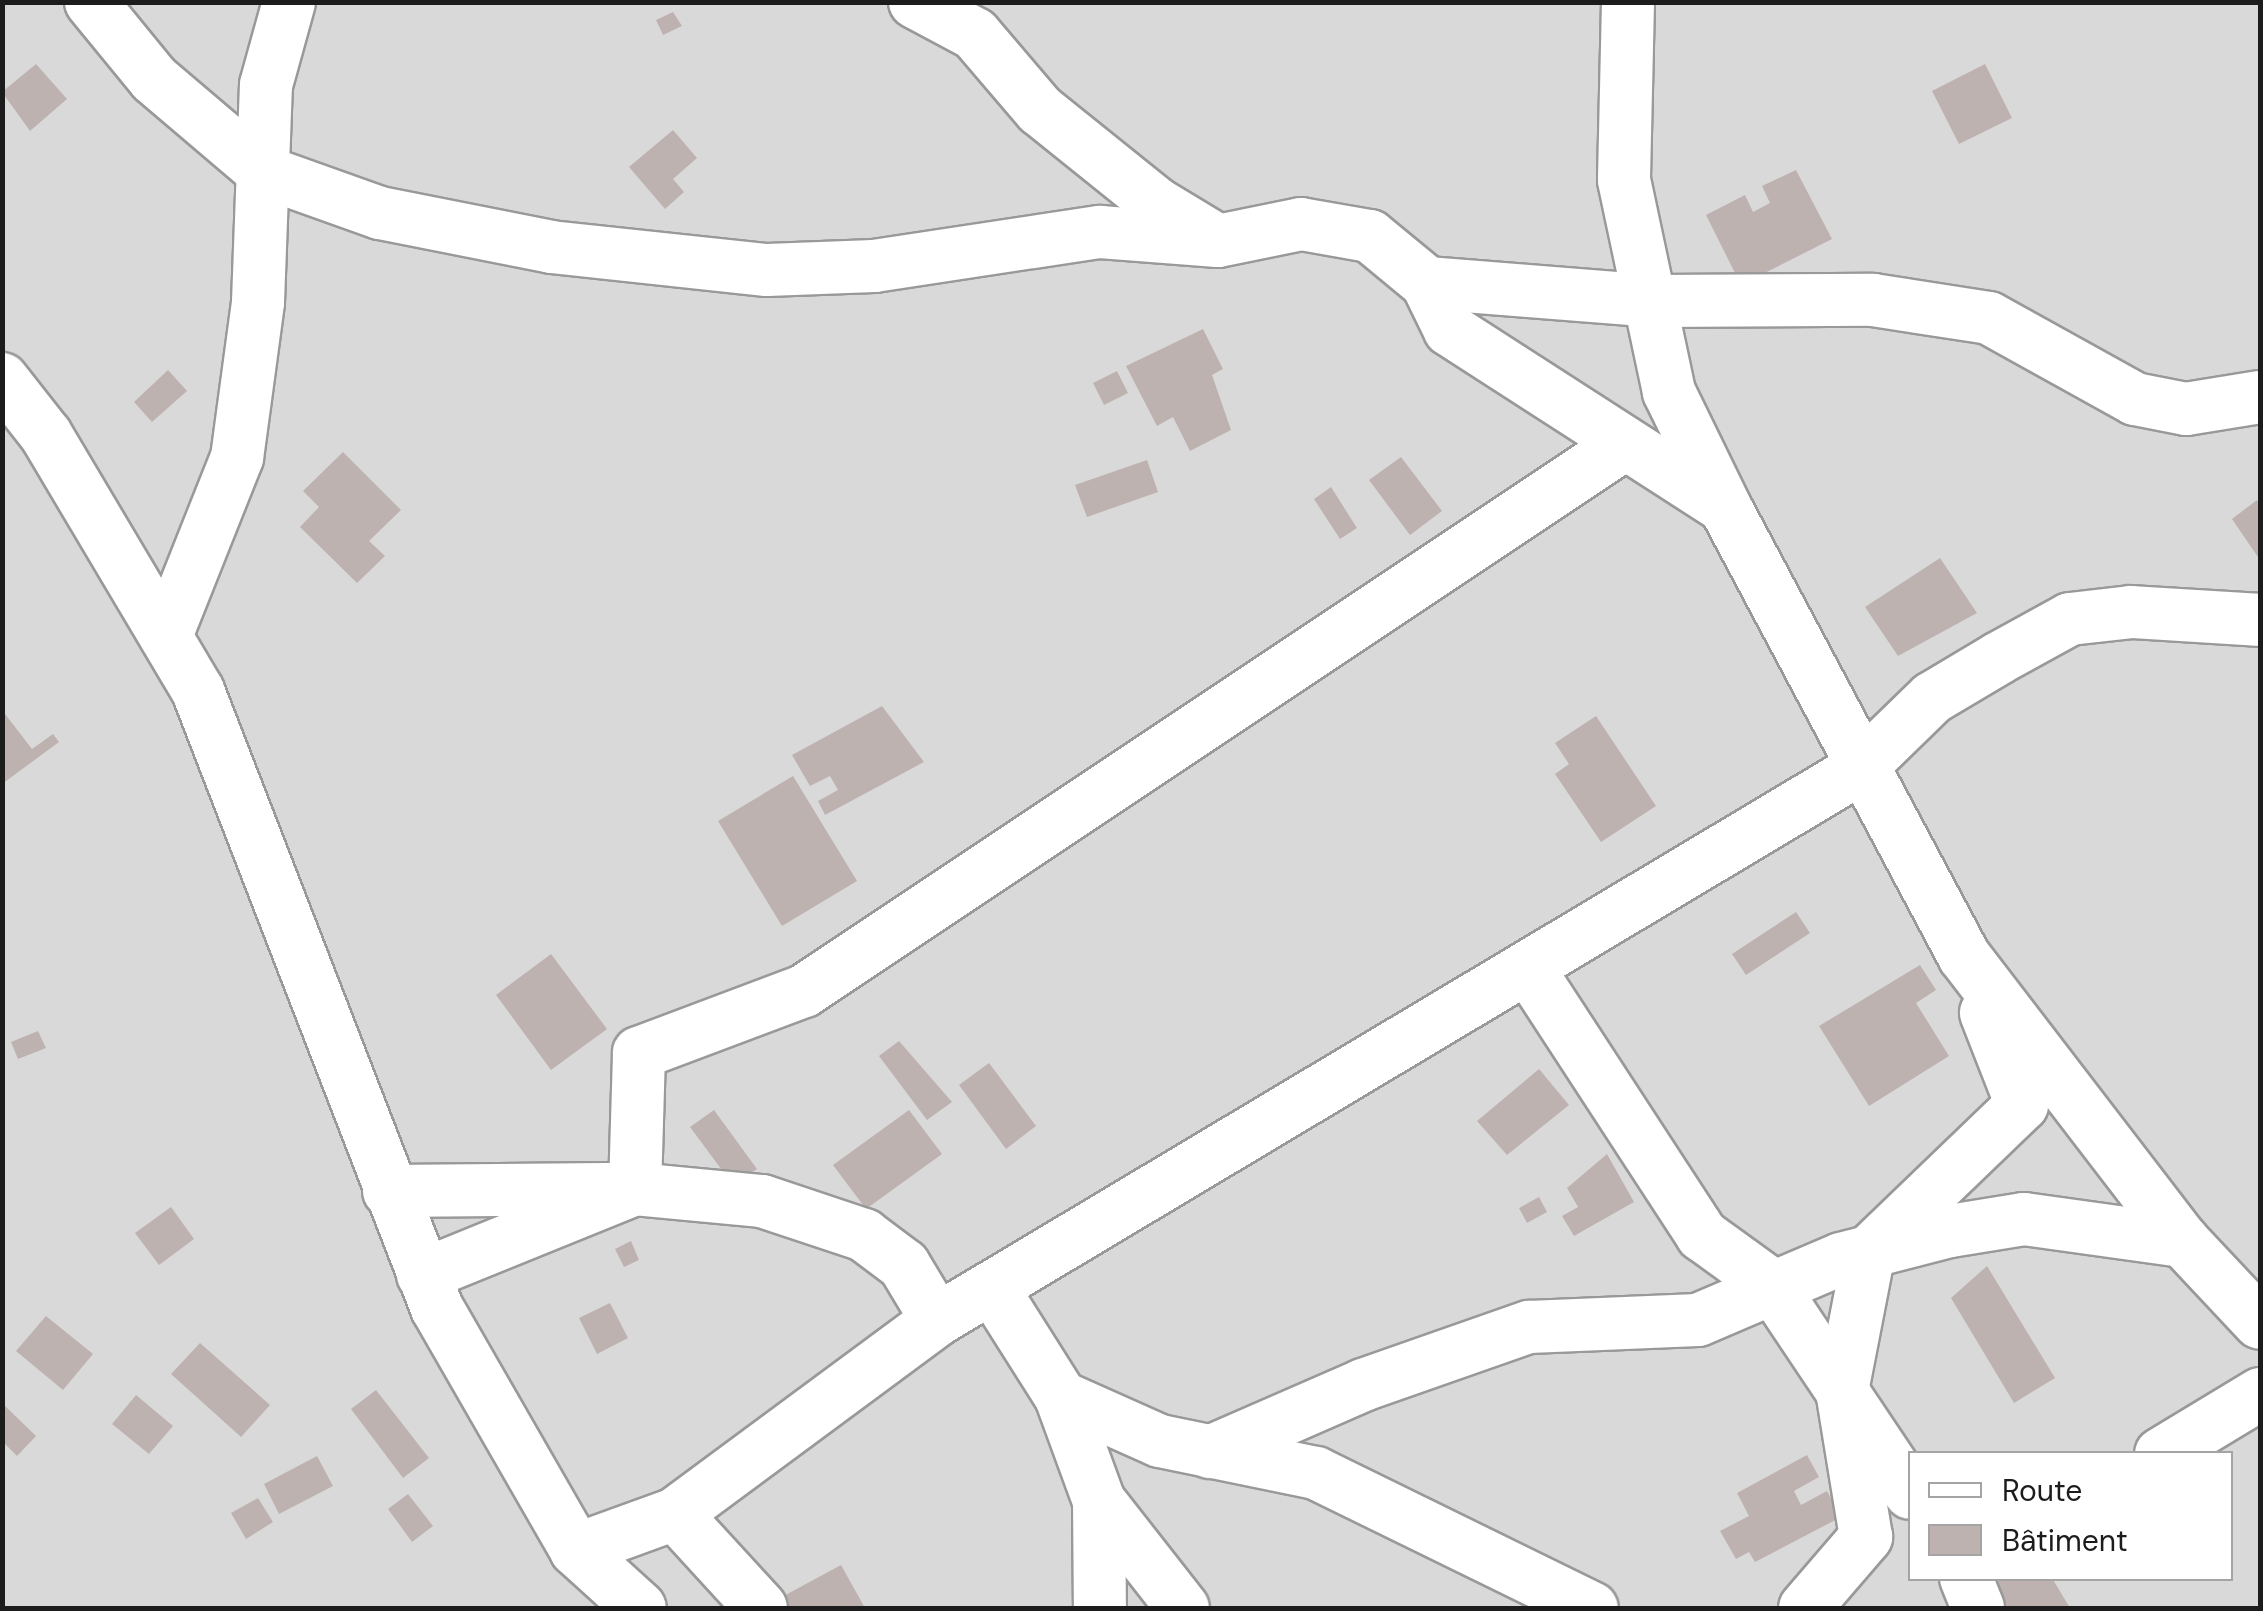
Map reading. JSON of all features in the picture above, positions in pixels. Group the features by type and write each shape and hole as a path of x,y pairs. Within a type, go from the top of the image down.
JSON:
{"street":[{"path":"90,2 154,79 262,172 380,213 551,247 767,270 874,266 1100,232 1218,241 1300,224 1370,236 1427,283 1450,330 1620,447 1725,508"},
{"path":"166,636 238,458 266,85 289,2"},
{"path":"915,2 971,18 1040,110 1218,241"},
{"path":"1628,2 1624,180 1656,301 1670,392 1859,769 1964,956 2022,1105 1868,1252 1842,1391 1866,1537 1805,1608"},
{"path":"1427,283 1656,301 1873,300 1989,318 2135,399 2186,408 2260,397"},
{"path":"2,380 46,435 198,692 423,1275 576,1550 640,1608"},
{"path":"635,1189 639,1053 804,991 1620,447"},
{"path":"576,1550 675,1514 937,1320 994,1291 1859,769 1932,698 2070,619 2131,612 2260,620"},
{"path":"1964,956 2183,1241 2260,1323"},
{"path":"1528,968 1702,1235 1771,1285 1908,1489"},
{"path":"389,1191 635,1189 762,1201 864,1234 904,1264 937,1320"},
{"path":"423,1275 635,1189"},
{"path":"1210,1452 1363,1384 1529,1328 1698,1320 1771,1285 1868,1252 2024,1220 2183,1241"},
{"path":"994,1291 1060,1397 1099,1500 1183,1608"},
{"path":"2166,1451 2260,1394"},
{"path":"1060,1397 1210,1452 1316,1473 1592,1608"},
{"path":"1099,1500 1100,1608"},
{"path":"675,1514 760,1608"},
{"path":"1967,1581 1978,1608"}],"shaded area":[{"path":"3,3 2260,3 2260,1608 3,1608"}],"building":[{"path":"673,12 682,26 663,35 656,20"},
{"path":"36,64 67,99 30,131 2,92"},
{"path":"1985,64 2012,118 1959,144 1932,91"},
{"path":"673,130 697,158 673,179 684,192 665,209 629,167"},
{"path":"1796,170 1832,239 1741,285 1706,215 1745,195 1753,212 1770,203 1762,186"},
{"path":"1203,329 1223,369 1212,375 1231,430 1190,451 1173,417 1157,426 1126,366"},
{"path":"168,370 187,391 152,422 134,402"},
{"path":"1117,371 1128,393 1104,405 1093,383"},
{"path":"343,452 401,510 369,541 385,556 357,583 300,527 319,507 303,491"},
{"path":"1401,457 1442,511 1410,535 1369,480"},
{"path":"1147,460 1158,492 1087,517 1075,485"},
{"path":"1331,487 1357,528 1340,539 1314,499"},
{"path":"2257,500 2260,506 2260,560 2232,519"},
{"path":"1940,558 1977,613 1898,656 1865,607"},
{"path":"882,706 924,762 825,815 818,801 838,790 830,776 810,786 792,755"},
{"path":"2,710 32,749 53,734 59,742 2,784"},
{"path":"1596,716 1656,806 1601,842 1555,774 1569,764 1555,743"},
{"path":"793,776 857,881 782,926 718,821"},
{"path":"1796,912 1810,933 1746,975 1732,954"},
{"path":"551,954 607,1029 551,1070 496,995"},
{"path":"1920,965 1936,990 1916,1003 1949,1056 1869,1106 1819,1026"},
{"path":"38,1031 46,1048 18,1059 11,1042"},
{"path":"899,1041 952,1102 927,1120 879,1056"},
{"path":"989,1063 1036,1126 1006,1149 959,1085"},
{"path":"1539,1069 1569,1105 1507,1155 1477,1121"},
{"path":"714,1110 757,1169 733,1185 690,1127"},
{"path":"909,1110 942,1154 866,1209 833,1165"},
{"path":"1607,1154 1634,1202 1574,1236 1562,1216 1578,1207 1567,1188"},
{"path":"1539,1197 1547,1212 1527,1223 1519,1208"},
{"path":"171,1207 194,1239 159,1265 135,1233"},
{"path":"631,1241 639,1260 624,1267 615,1249"},
{"path":"1987,1266 2055,1378 2014,1403 1951,1298"},
{"path":"610,1303 628,1338 597,1354 579,1318"},
{"path":"46,1316 93,1354 63,1390 16,1351"},
{"path":"200,1343 270,1405 241,1437 171,1374"},
{"path":"376,1390 429,1458 403,1478 351,1409"},
{"path":"136,1395 173,1426 149,1454 112,1424"},
{"path":"2,1403 36,1436 17,1456 2,1441"},
{"path":"1807,1455 1819,1477 1794,1491 1801,1505 1827,1491 1841,1517 1755,1562 1749,1552 1736,1559 1720,1531 1749,1516 1737,1493"},
{"path":"317,1456 333,1486 279,1514 264,1484"},
{"path":"408,1494 433,1526 412,1542 388,1509"},
{"path":"258,1498 273,1522 246,1539 231,1513"},
{"path":"841,1565 865,1608 767,1605"},
{"path":"1992,1581 2054,1581 2070,1608 1988,1608 1977,1591"}]}
